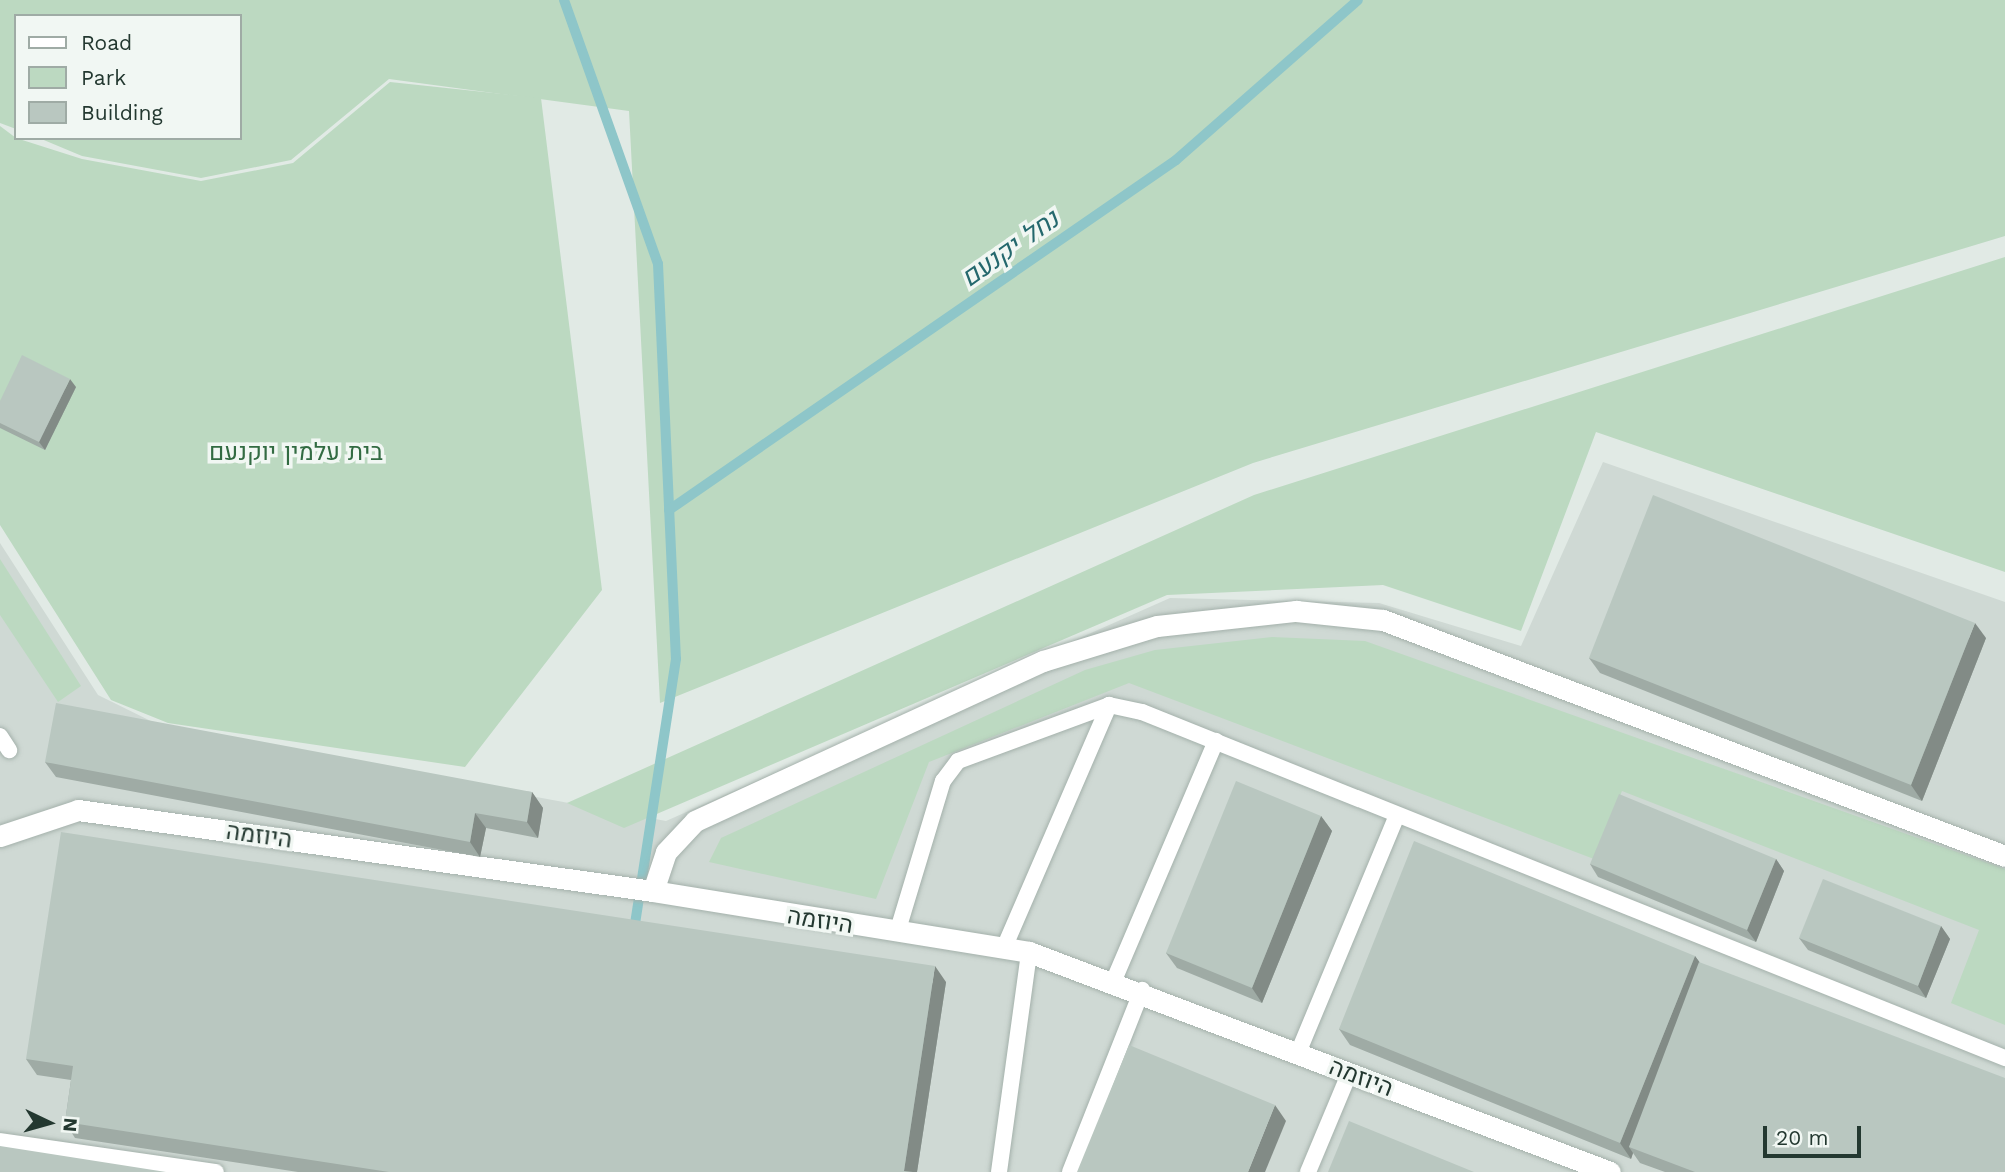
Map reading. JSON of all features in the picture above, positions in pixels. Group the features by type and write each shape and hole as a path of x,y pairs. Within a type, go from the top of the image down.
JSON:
{"street":[{"path":"653,891 666,852 695,821 1043,662 1157,626 1296,611 1382,620 2005,856"},
{"name":"היוזמה","path":"0,836 78,810 653,891 897,933 1029,952 1142,990 1349,1074 1610,1172"}],"lane":[{"path":"1004,948 1109,705"},
{"path":"897,933 943,781 958,761 1109,705 1216,741 2005,1058"},
{"path":"1114,980 1216,741"},
{"path":"1298,1053 1397,815"},
{"path":"999,1172 1029,952"},
{"path":"1070,1172 1142,990"},
{"path":"1308,1172 1349,1074"},
{"path":"0,1141 216,1172"}],"shaded area":[{"path":"1603,462 2005,602 2005,1172 0,1172 0,543 98,695 167,729 666,821 1170,598 1379,603 1521,646"}],"green space":[{"path":"0,0 2005,0 2005,236 1253,463 660,703 629,111 389,79 291,160 201,178 82,156 44,140 242,140 242,14 14,14 14,128 0,123"},
{"name":"בית עלמין יוקנעם","path":"390,82 541,98 602,590 465,767 168,723 111,700 0,525 0,126 14,136 14,140 22,140 82,159 201,181 293,163"},
{"path":"2005,257 2005,572 1596,432 1521,631 1383,585 1167,595 624,828 567,803 1254,495"},
{"path":"0,559 81,686 58,702 0,615"},
{"path":"1272,637 1365,641 2005,869 2005,1025 1951,1003 1979,930 1622,791 1594,859 1129,683 929,762 876,899 709,862 721,838 1085,670 1155,650"}],"building":[{"path":"22,355 70,379 39,442 0,423 0,401"},
{"path":"1653,495 1975,623 1911,785 1589,658"},
{"path":"56,703 532,792 527,822 475,813 470,842 45,762"},
{"path":"1236,781 1321,816 1252,988 1166,953"},
{"path":"1619,794 1776,859 1747,930 1590,864"},
{"path":"61,832 935,966 904,1171 913,1172 389,1172 65,1122 73,1066 26,1059"},
{"path":"1414,841 1695,956 1620,1143 1339,1029"},
{"path":"1823,879 1941,926 1918,986 1799,938"},
{"path":"1699,962 2005,1078 2005,1172 1695,1172 1629,1147"},
{"path":"1129,1045 1275,1105 1248,1172 1077,1172"},
{"path":"1349,1121 1474,1172 1328,1172"},
{"path":"0,1146 166,1172 0,1172"}],"waterway":[{"path":"564,0 658,264 676,659 634,931"},
{"name":"נחל יקנעם","path":"669,510 1176,160 1358,0"}]}
